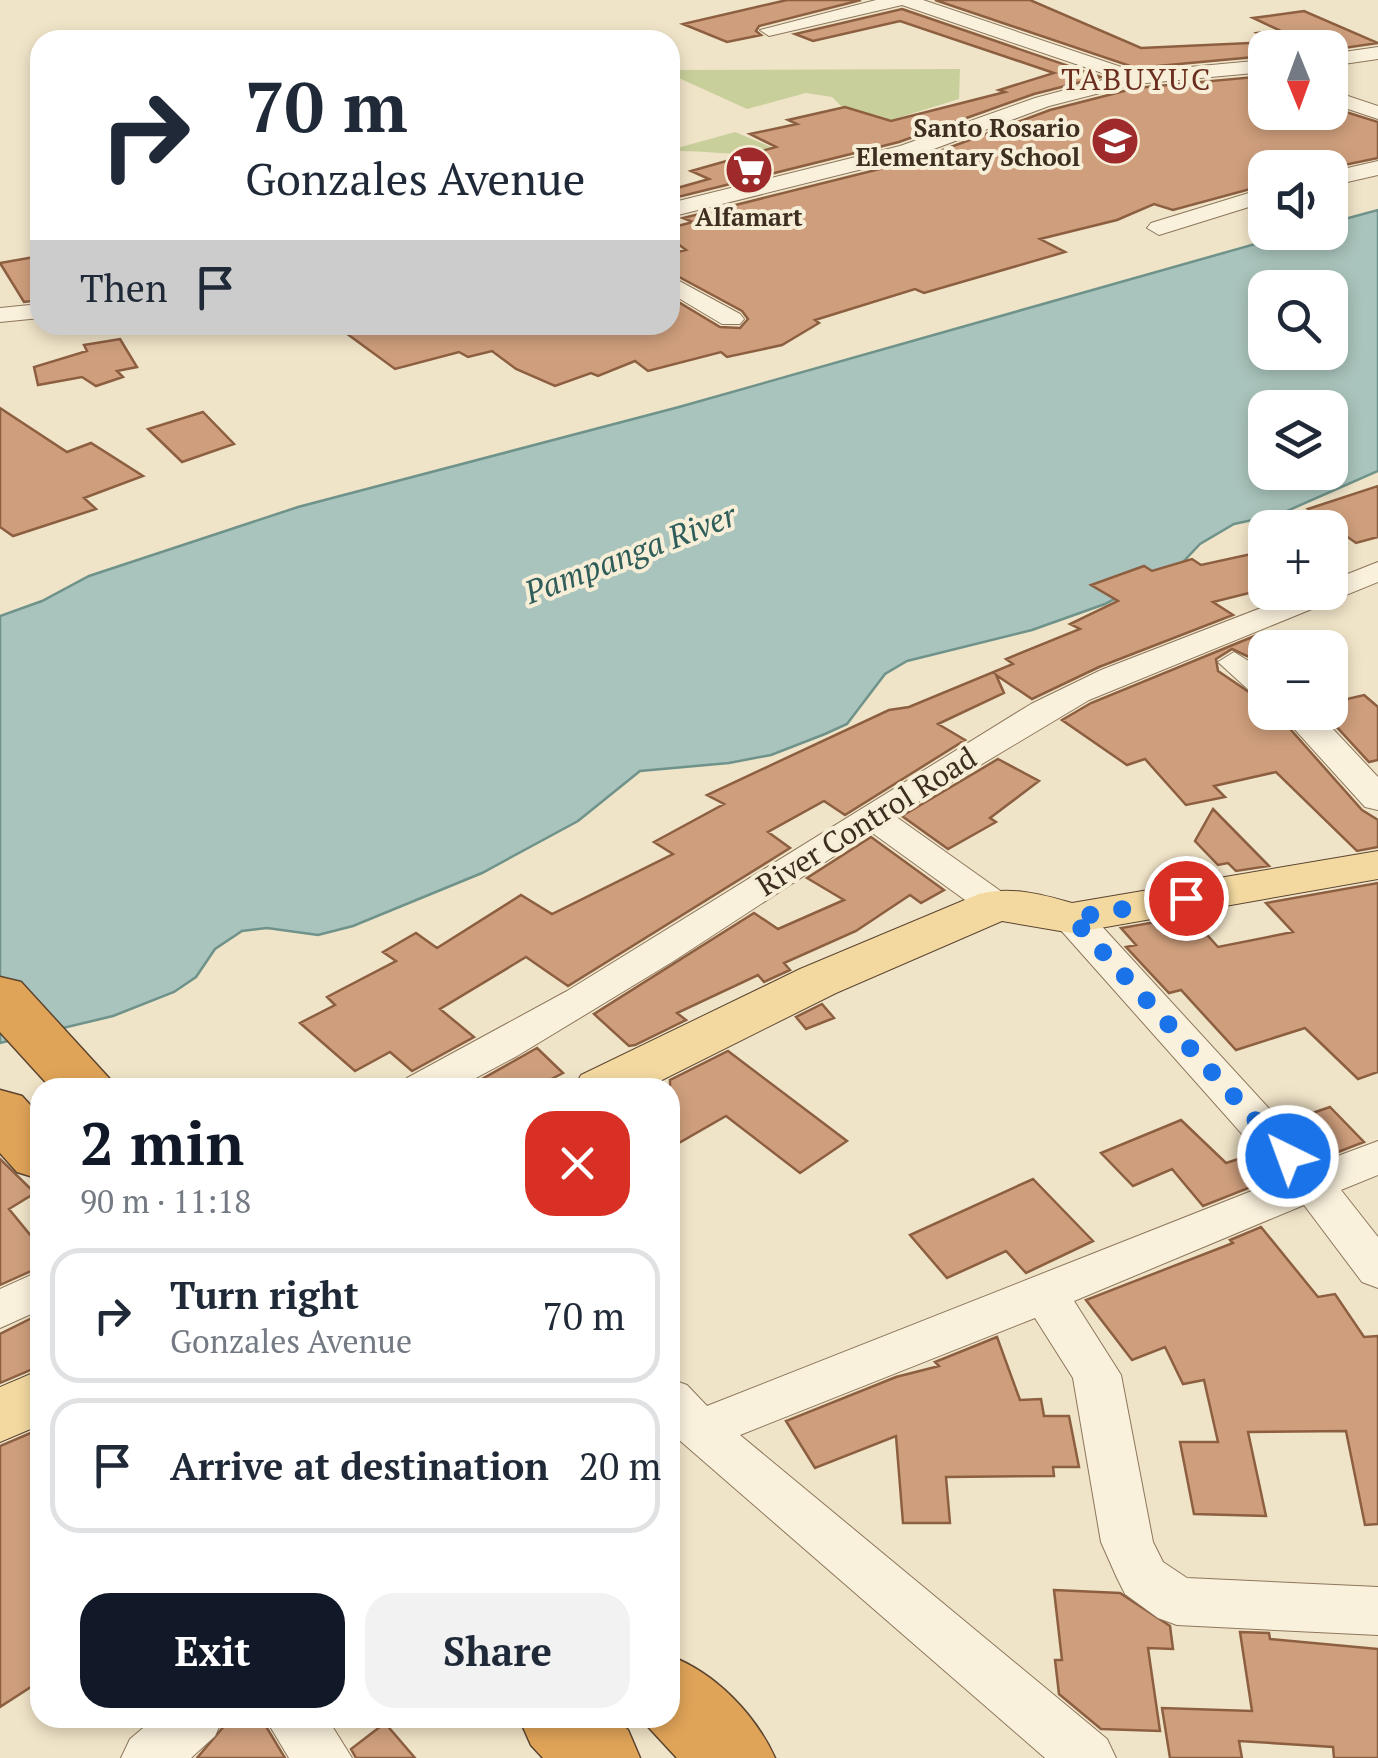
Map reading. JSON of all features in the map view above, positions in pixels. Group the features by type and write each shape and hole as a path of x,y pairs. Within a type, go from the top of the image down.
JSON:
{"highway":[{"path":"0,996 78,1078"},
{"path":"0,1112 30,1145"},
{"path":"680,1703 733,1758"},
{"path":"570,1728 598,1758"}],"main road":[{"path":"620,1078 818,981 996,905 1035,908 1072,918 1378,864"},
{"path":"0,1417 30,1401"}],"street":[{"path":"768,30 903,0 1136,78"},
{"path":"1348,57 1378,53"},
{"path":"680,208 907,151 1042,102 1136,78 1248,67"},
{"path":"1240,68 1248,70"},
{"path":"1348,102 1378,113"},
{"path":"1348,175 1378,168"},
{"path":"1159,228 1248,200"},
{"path":"680,289 731,319"},
{"path":"0,315 30,312"},
{"name":"River Control Road","path":"1348,584 1378,572"},
{"name":"River Control Road","path":"442,1078 520,1039 871,815 1046,709 1201,638 1280,610"},
{"path":"1234,662 1248,673"},
{"path":"1318,730 1378,798"},
{"path":"871,815 996,905"},
{"path":"1072,918 1313,1184 1378,1270"},
{"path":"684,1414 1045,1295 1378,1158"},
{"path":"0,1310 30,1294"},
{"path":"1045,1295 1096,1375 1127,1542 1144,1578 1177,1602 1378,1612"},
{"path":"684,1414 1087,1758"},
{"path":"150,1758 184,1728"},
{"path":"301,1728 324,1758"}],"green space":[{"path":"960,69 959,99 891,120 845,110 832,97 806,93 747,109 680,79 680,70"},
{"path":"735,132 783,152 680,151 680,147"}],"water":[{"name":"Pampanga River","path":"1378,210 1378,471 1348,484 1348,390 1248,390 1248,490 1335,490 1289,510 1248,510 1248,521 1234,524 1200,544 1182,563 1105,604 1032,630 907,661 885,674 847,724 825,734 771,755 640,771 578,821 482,873 353,926 318,935 267,928 242,931 215,949 196,977 174,992 113,1016 0,1043 0,616 42,601 89,576 298,507 679,407 1248,246 1248,250 1348,250 1348,218"}],"building":[{"path":"787,0 861,0 759,26 756,31 761,35 727,42 683,24"},
{"path":"935,0 1030,0 1141,48 1248,43 1248,58 1136,68"},
{"path":"902,9 1101,77 1034,94 899,142 680,197 680,187 709,179 691,171 776,147 750,134 797,124 788,120 845,107 891,121 1005,92 999,90 1054,73 900,21 813,41 795,34"},
{"path":"1304,11 1348,30 1279,30 1253,18"},
{"path":"1348,30 1378,43 1348,47"},
{"path":"1248,78 1248,130 1348,130 1348,113 1378,122 1378,158 1348,164 1348,150 1248,150 1248,190 1173,210 1154,204 1117,220 1040,239 1065,252 924,293 915,289 815,320 819,323 782,345 727,357 721,352 648,371 635,361 598,376 591,373 555,386 516,369 492,351 468,357 459,352 395,369 349,335 680,335 680,303 720,327 740,328 748,319 742,311 680,277 680,252 686,250 680,246 680,225 693,222 683,218 916,160 1050,110 1136,88"},
{"path":"30,258 30,301 24,302 0,263"},
{"path":"120,339 137,367 117,371 123,377 96,386 82,377 38,385 34,367 87,351 84,345"},
{"path":"0,408 67,452 91,443 143,476 84,498 96,509 13,536 0,527"},
{"path":"203,412 234,444 182,462 148,429"},
{"path":"1378,486 1378,537 1356,543 1348,537 1348,510 1308,509"},
{"path":"1248,555 1248,593 1213,602 1233,615 1099,667 1032,699 996,675 1004,693 938,724 965,740 845,815 824,801 768,832 790,848 568,986 526,957 440,1009 474,1037 412,1071 390,1052 355,1071 300,1023 335,1005 327,997 396,961 383,952 416,933 437,948 521,895 552,914 673,854 654,842 724,804 707,795 889,710 909,707 1013,664 1006,659 1080,629 1070,624 1118,601 1091,585 1144,566 1152,571 1192,559 1201,565"},
{"path":"1248,639 1248,657 1232,649 1216,659 1218,671 1248,691 1248,730 1291,730 1362,810 1378,820 1378,847 1357,851 1276,772 1214,786 1225,797 1186,805 1145,759 1127,765 1062,720 1091,703"},
{"path":"1364,695 1378,707 1378,760 1369,762 1340,730 1348,730 1348,699"},
{"path":"998,759 1039,781 990,818 996,822 948,849 902,816"},
{"path":"1213,809 1269,866 1236,871 1228,863 1218,865 1195,841"},
{"path":"871,837 944,890 921,903 910,895 856,931 784,963 790,970 764,982 758,975 677,1013 686,1020 635,1045 629,1046 594,1014 754,913 778,929 844,900 807,878"},
{"path":"1378,883 1378,1072 1358,1079 1305,1028 1236,1050 1181,990 1169,993 1126,947 1136,945 1121,928 1190,916 1218,947 1293,932 1266,903"},
{"path":"822,1004 834,1018 806,1029 796,1017"},
{"path":"537,1048 563,1073 553,1078 484,1078"},
{"path":"728,1051 847,1141 800,1173 726,1116 680,1142 680,1078 674,1078"},
{"path":"1330,1107 1364,1142 1320,1159 1286,1122"},
{"path":"1181,1120 1226,1163 1254,1154 1276,1177 1203,1206 1172,1169 1133,1186 1101,1153"},
{"path":"0,1159 30,1188 30,1196 9,1209 30,1235 30,1272 0,1285"},
{"path":"1033,1179 1093,1241 1026,1273 1006,1251 947,1278 910,1235"},
{"path":"1261,1227 1318,1297 1335,1294 1364,1337 1378,1336 1378,1524 1365,1525 1346,1431 1248,1432 1266,1516 1194,1514 1180,1442 1218,1442 1204,1380 1183,1384 1165,1347 1132,1360 1086,1300 1233,1243 1230,1240"},
{"path":"30,1319 30,1370 0,1383 0,1334"},
{"path":"997,1337 1020,1400 1041,1399 1044,1416 1069,1416 1079,1467 1053,1467 1054,1476 946,1477 950,1523 903,1523 896,1436 815,1468 786,1421 896,1377 939,1366 935,1362"},
{"path":"30,1433 30,1688 0,1707 0,1446"},
{"path":"1054,1590 1120,1593 1170,1626 1173,1649 1148,1648 1160,1731 1101,1729 1059,1694 1055,1660 1062,1660"},
{"path":"1240,1632 1269,1633 1270,1639 1378,1649 1378,1758 1334,1758 1333,1747 1239,1741 1242,1758 1170,1758 1162,1708 1252,1711"},
{"path":"222,1728 267,1728 285,1758 197,1758"},
{"path":"378,1728 389,1728 415,1758 356,1758 351,1749"}],"place":[{"name":"Santo Rosario Elementary School","path":"1115,141"},
{"name":"Alfamart","path":"749,170"}],"district":[{"name":"TABUYUC","path":"1137,79"}],"route":[{"path":"1186,898 1072,918 1288,1156"}]}
